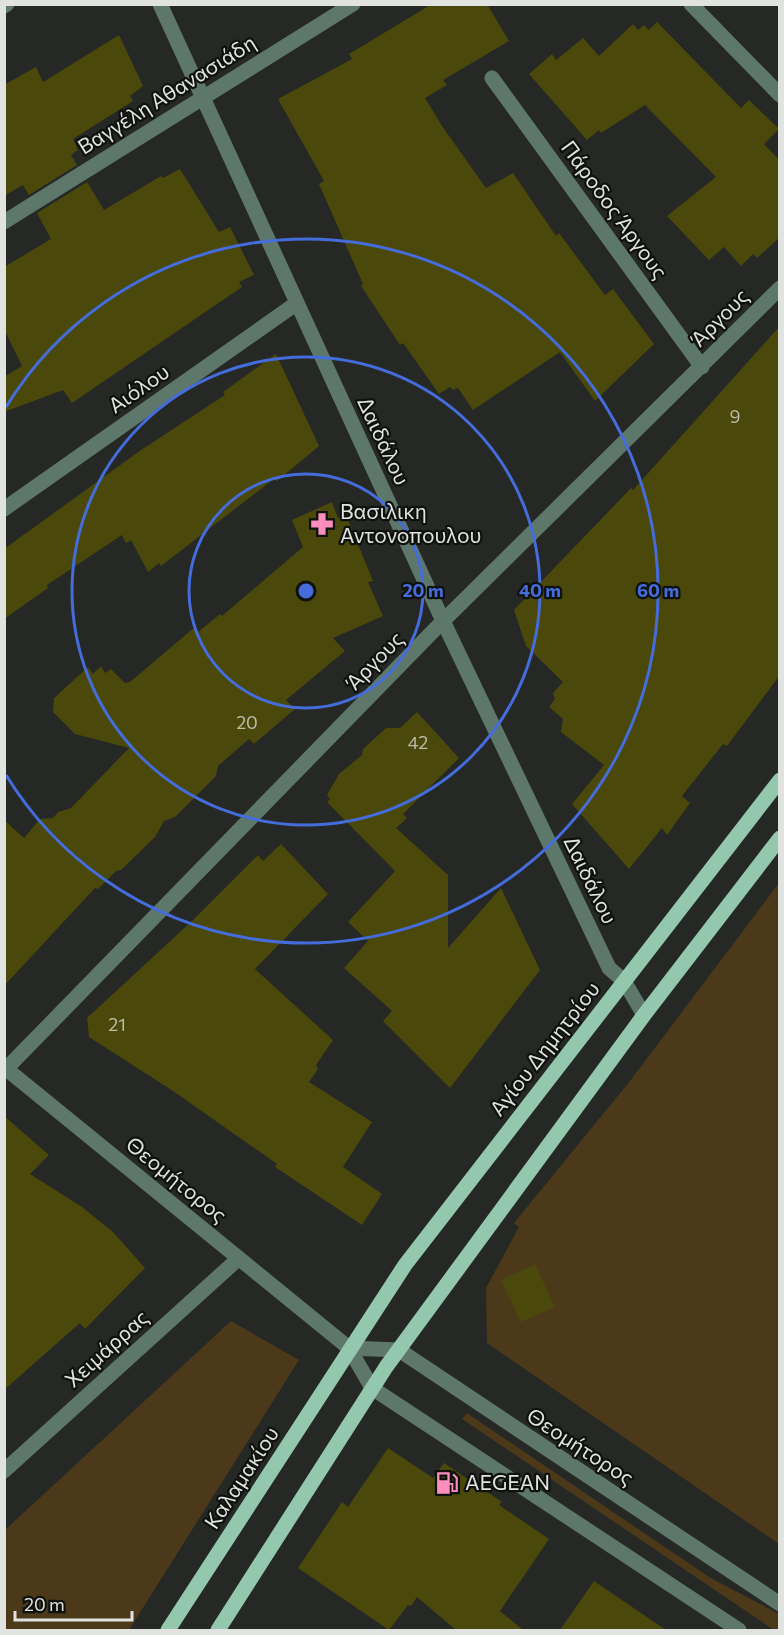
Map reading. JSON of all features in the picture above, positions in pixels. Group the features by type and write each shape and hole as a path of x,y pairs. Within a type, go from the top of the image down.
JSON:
{"main road":[{"name":"Αγίου Δημητρίου","path":"349,1348 405,1265 780,780"},
{"path":"218,1630 372,1388 644,1015 780,838"},
{"name":"Καλαμακίου","path":"168,1630 349,1348"}],"street":[{"name":"Δαιδάλου","path":"160,4 201,98 443,621 609,968 624,981 644,1015"},
{"name":"Βαγγέλη Αθανασιάδη","path":"4,222 353,4"},
{"path":"691,4 780,95"},
{"name":"Πάροδος Άργους","path":"492,78 702,367"},
{"name":"Άργους","path":"5,1069 443,621 780,288"},
{"name":"Αιόλου","path":"4,509 297,303"},
{"name":"Θεομήτορος","path":"5,1069 349,1348 372,1388 739,1630"},
{"name":"Χειμάρρας","path":"4,1471 238,1258"},
{"path":"349,1348 399,1350"},
{"name":"Θεομήτορος","path":"399,1350 780,1604"}],"shaded area":[{"path":"779,883 779,1544 487,1343 486,1288 519,1227 514,1223 630,1081"},
{"path":"231,1321 299,1360 129,1630 5,1630 5,1530"},
{"path":"467,1413 709,1577 779,1614 779,1630 774,1630 462,1419"}],"building":[{"path":"432,4 487,4 509,41 443,80 447,85 425,98 442,126 486,188 513,173 556,236 559,233 605,295 613,289 654,344 595,401 560,352 473,410 458,388 453,390 450,387 439,394 403,343 400,345 361,286 363,284 319,184 324,181 278,99 352,59 349,54"},
{"path":"657,22 741,108 749,100 779,129 764,144 780,161 780,237 757,258 753,254 741,266 724,247 709,260 667,216 716,177 645,105 601,133 599,130 587,140 529,74 552,54 556,60 583,38 599,56 633,24 638,30 644,25 649,30"},
{"path":"119,35 143,86 130,96 133,101 73,139 78,150 71,155 77,165 29,195 23,185 4,196 4,85 36,67 43,82"},
{"path":"180,169 219,232 230,227 254,275 239,282 242,287 72,403 63,390 4,412 4,377 22,366 4,329 4,267 51,239 37,213 87,182 104,210 161,176 163,178"},
{"path":"780,326 780,675 727,746 723,744 682,796 690,803 667,835 662,828 629,869 572,804 604,765 561,732 563,719 549,707 555,699 553,693 563,682 526,646 514,610 631,488 633,490"},
{"path":"276,354 319,446 277,481 275,478 161,566 159,563 148,572 131,540 126,543 122,535 47,585 48,588 4,619 4,549 141,450 225,395 223,392"},
{"path":"332,502 338,518 346,515 373,581 368,582 383,616 333,638 345,651 286,700 295,709 254,744 249,739 218,766 216,776 175,817 164,821 155,837 121,870 116,871 98,889 95,888 4,986 4,820 24,838 40,819 53,818 58,812 71,808 129,748 75,734 53,712 54,698 88,667 93,674 101,666 105,673 111,669 125,683 130,682 195,627 198,632 220,614 222,616 303,547 292,520"},
{"path":"417,712 459,758 403,814 407,818 396,828 448,875 448,948 501,888 540,970 450,1088 383,1021 392,1011 344,968 368,941 348,922 395,871 327,802 330,799 327,795 339,774 362,755 363,749 386,728 400,728"},
{"path":"281,844 328,894 255,969 333,1040 316,1065 318,1069 309,1082 372,1122 343,1167 382,1194 362,1225 275,1167 277,1164 173,1091 89,1037 87,1018 193,920 258,855 263,861"},
{"path":"4,1116 49,1155 30,1174 82,1207 113,1232 145,1268 85,1329 80,1323 4,1390"},
{"path":"535,1264 555,1307 521,1322 501,1280"},
{"path":"388,1448 433,1478 444,1463 502,1502 499,1505 549,1539 500,1611 523,1630 456,1630 417,1597 389,1630 298,1568 342,1502 348,1507"},
{"path":"594,1581 666,1630 560,1630"}],"place":[{"name":"Βασιλικη Αντονοπουλου","path":"322,524"},
{"name":"AEGEAN","path":"447,1483"}]}
